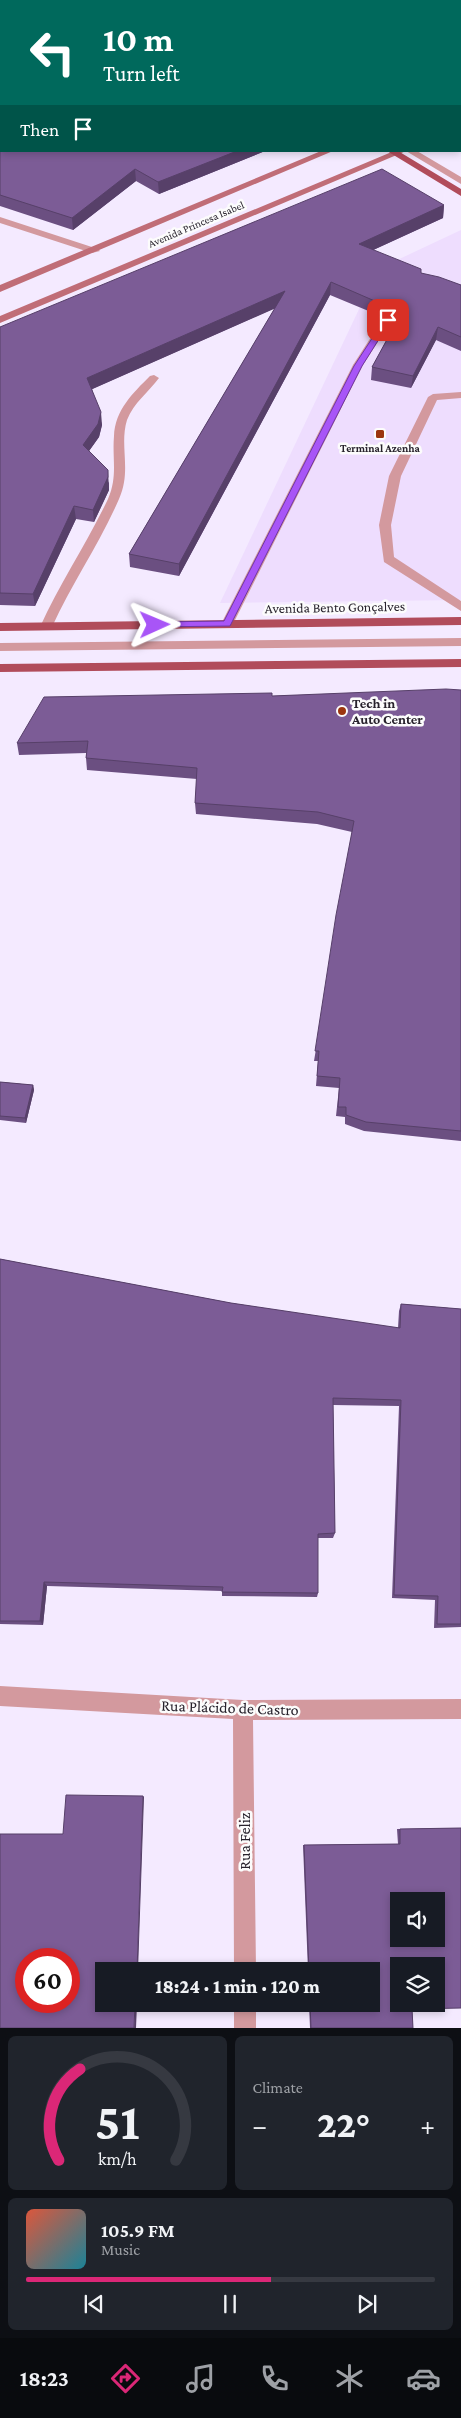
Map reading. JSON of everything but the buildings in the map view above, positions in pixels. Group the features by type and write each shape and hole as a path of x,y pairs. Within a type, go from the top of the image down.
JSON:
{"main road":[{"name":"Avenida Princesa Isabel","path":"0,289 96,251 327,152"},
{"name":"Avenida Princesa Isabel","path":"0,320 396,152"},
{"path":"396,152 461,193"},
{"name":"Avenida Bento Gonçalves","path":"0,627 227,624 460,615"},
{"path":"0,668 461,663"}],"street":[{"path":"412,152 461,181"},
{"path":"0,220 96,251"},
{"path":"227,624 358,366 388,320"},
{"path":"46,626 114,498 122,474 119,436 122,420 132,400 154,378"},
{"path":"460,615 388,559 385,525 395,476 433,397 461,395"},
{"path":"0,647 461,642"},
{"name":"Rua Plácido de Castro","path":"0,1696 243,1710 461,1708"},
{"name":"Rua Feliz","path":"243,1710 245,1962"},
{"path":"245,2012 245,2028"}],"shaded area":[{"name":"Terminal Azenha","path":"461,230 461,600 220,603 378,269"}],"place":[{"name":"Terminal Azenha","path":"380,434"},
{"name":"Tech in Auto Center","path":"342,711"}],"route":[{"path":"155,625 227,624 358,366 388,320"}]}
